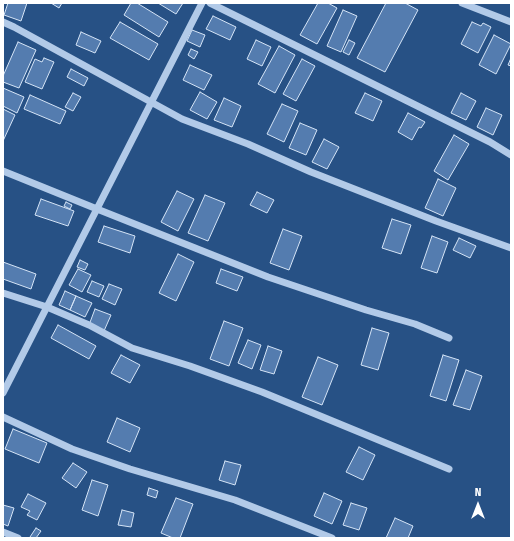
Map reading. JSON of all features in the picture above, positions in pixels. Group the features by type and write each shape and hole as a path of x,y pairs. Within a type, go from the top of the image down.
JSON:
{"street":[{"path":"3,392 202,3"},
{"path":"210,3 490,142 511,155"},
{"path":"462,3 511,22"},
{"path":"3,22 182,119 248,144 311,172 436,221 511,248"},
{"path":"3,171 97,210 268,277 366,310 415,324 449,338"},
{"path":"3,293 47,307 89,325 132,348 190,366 262,392 449,469"},
{"path":"3,417 79,451 130,470 235,500 332,538"},
{"path":"3,532 18,538"}],"building":[{"path":"8,3 27,3 21,21 4,15"},
{"path":"51,3 62,3 59,8"},
{"path":"131,3 137,3 168,22 159,37 124,15"},
{"path":"158,3 183,3 176,14"},
{"path":"318,3 328,3 337,8 317,44 300,35"},
{"path":"386,3 405,3 418,10 385,72 357,58"},
{"path":"343,10 357,16 341,52 327,46"},
{"path":"213,16 236,27 230,40 206,29"},
{"path":"120,22 158,44 149,60 110,38"},
{"path":"472,22 481,26 483,23 491,27 478,53 461,44"},
{"path":"192,30 205,35 200,47 187,41"},
{"path":"81,32 101,41 95,53 76,45"},
{"path":"494,35 511,44 496,74 479,65"},
{"path":"256,40 271,47 262,66 247,59"},
{"path":"349,40 355,43 349,55 343,52"},
{"path":"18,42 36,50 19,88 3,82 3,76"},
{"path":"279,46 295,55 275,93 258,84"},
{"path":"191,49 198,52 194,59 188,55"},
{"path":"44,58 54,62 42,89 25,82 35,59 42,62"},
{"path":"511,58 511,66 508,65"},
{"path":"302,59 315,66 296,101 283,94"},
{"path":"190,65 212,75 204,90 183,80"},
{"path":"71,69 88,78 84,86 67,77"},
{"path":"3,88 24,97 17,113 3,106"},
{"path":"200,92 217,102 207,119 190,110"},
{"path":"73,93 81,97 73,111 65,107"},
{"path":"365,93 382,101 373,121 355,113"},
{"path":"461,93 476,101 466,120 451,113"},
{"path":"30,95 66,111 60,124 24,109"},
{"path":"224,98 241,106 232,127 214,120"},
{"path":"282,104 298,111 284,142 267,134"},
{"path":"486,108 502,115 493,135 477,127"},
{"path":"3,109 15,115 3,141"},
{"path":"408,113 425,122 421,128 419,127 412,140 398,132"},
{"path":"300,123 317,130 306,155 289,148"},
{"path":"454,135 469,144 448,180 434,171"},
{"path":"324,139 339,147 327,169 312,162"},
{"path":"438,179 456,188 443,216 425,208"},
{"path":"177,191 194,199 178,231 161,222"},
{"path":"257,192 274,200 267,213 250,205"},
{"path":"205,195 225,203 208,241 188,233"},
{"path":"41,199 74,211 68,226 35,215"},
{"path":"66,202 72,205 70,209 64,206"},
{"path":"392,219 411,225 401,254 382,248"},
{"path":"104,226 135,236 130,253 98,242"},
{"path":"283,229 302,236 289,270 270,263"},
{"path":"432,236 448,242 437,273 421,268"},
{"path":"459,238 476,246 470,258 453,250"},
{"path":"178,254 194,262 176,301 159,293"},
{"path":"80,260 88,264 85,270 77,267"},
{"path":"3,262 36,274 31,289 3,279"},
{"path":"78,269 91,275 82,292 69,285"},
{"path":"221,269 243,277 237,291 216,283"},
{"path":"92,281 104,286 99,297 87,292"},
{"path":"109,284 122,289 115,305 102,299"},
{"path":"65,291 76,296 70,310 59,305"},
{"path":"76,296 92,303 85,317 70,310"},
{"path":"95,309 111,315 104,331 89,325"},
{"path":"224,321 243,328 229,366 210,359"},
{"path":"58,325 96,346 89,359 51,338"},
{"path":"372,328 389,333 378,370 361,365"},
{"path":"248,340 261,345 252,369 238,363"},
{"path":"268,346 282,351 274,374 260,370"},
{"path":"121,355 140,365 130,383 111,373"},
{"path":"443,355 459,360 446,401 430,396"},
{"path":"318,357 338,365 322,405 302,397"},
{"path":"466,370 482,376 470,410 453,405"},
{"path":"117,418 140,428 130,452 107,442"},
{"path":"13,429 47,443 39,463 5,449"},
{"path":"359,447 375,455 363,480 346,472"},
{"path":"225,461 241,465 235,485 219,480"},
{"path":"73,463 87,472 76,488 62,478"},
{"path":"92,480 108,485 98,516 82,510"},
{"path":"149,488 158,491 156,498 147,495"},
{"path":"324,493 342,501 332,524 314,516"},
{"path":"28,494 46,503 37,520 27,515 30,511 21,507"},
{"path":"176,498 193,504 180,538 173,538 161,533"},
{"path":"351,503 367,508 359,530 343,525"},
{"path":"3,505 14,508 8,526 3,524"},
{"path":"122,510 134,513 131,527 118,525"},
{"path":"395,518 413,526 408,538 386,538"},
{"path":"36,528 41,531 36,538 30,537"}]}
